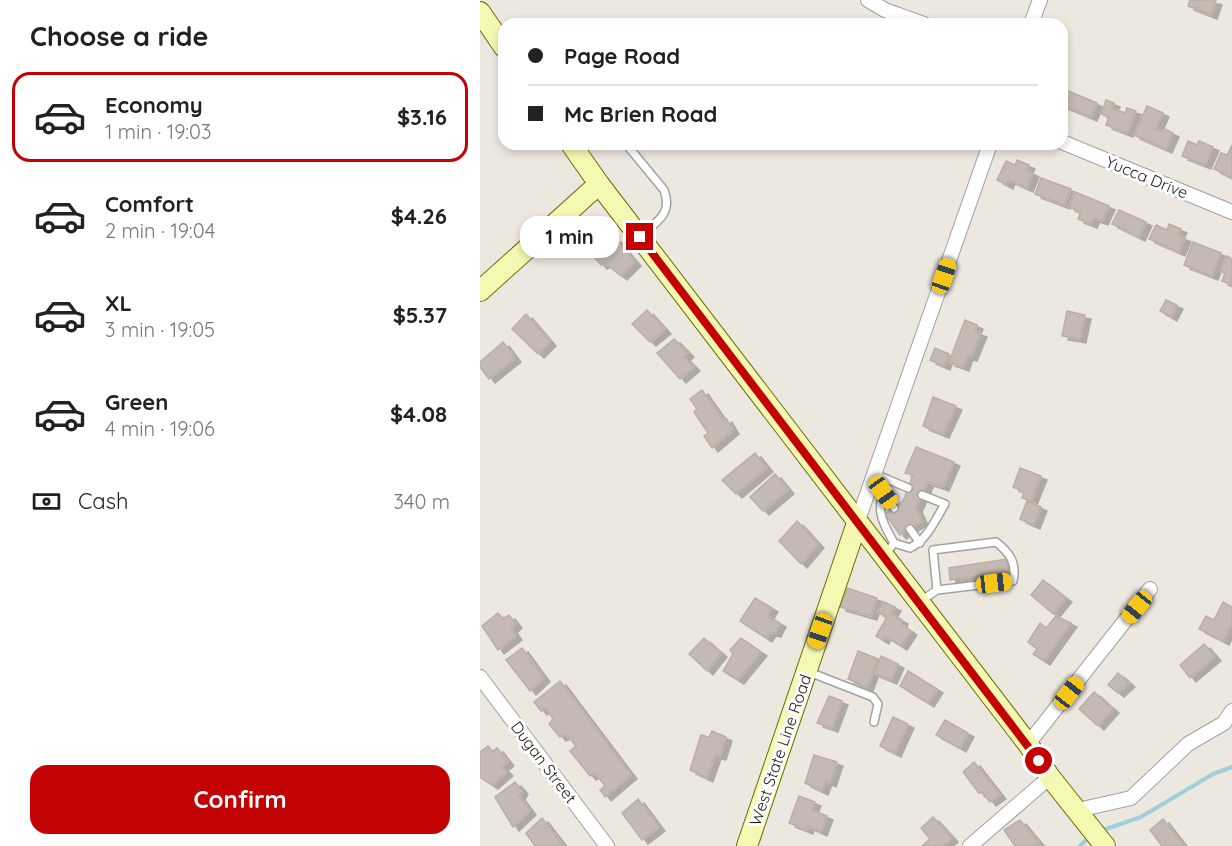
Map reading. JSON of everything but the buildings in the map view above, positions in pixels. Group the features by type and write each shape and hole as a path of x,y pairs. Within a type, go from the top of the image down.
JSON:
{"main road":[{"path":"480,12 498,38"},
{"path":"576,150 599,184 857,523 889,550 918,602 1105,846"},
{"path":"480,291 599,184"},
{"name":"West State Line Road","path":"747,846 857,523"}],"street":[{"path":"868,0 885,10 907,18"},
{"path":"1033,18 1040,0"},
{"name":"Yucca Drive","path":"1068,144 1232,212"},
{"name":"West State Line Road","path":"857,523 881,477 988,150"},
{"path":"1028,744 1150,589"},
{"name":"Dugan Street","path":"480,677 608,846"},
{"path":"1078,810 1131,798 1188,744 1224,723 1232,711"},
{"path":"970,846 1050,777"}],"lane":[{"path":"631,150 664,190 668,199 664,215 640,237"},
{"path":"908,488 881,477 883,492 879,505 889,550 910,548 922,541 945,504 922,495"},
{"path":"883,492 894,507"},
{"path":"910,529 933,550 937,590"},
{"path":"918,602 937,590 1013,581 1015,572 1009,552 996,542 933,550"},
{"path":"807,671 873,697 878,704 874,722"}],"waterway":[{"path":"1106,829 1141,817 1213,774 1232,767"},
{"path":"1080,846 1085,841"}],"route":[{"path":"640,237 1039,761"}]}
